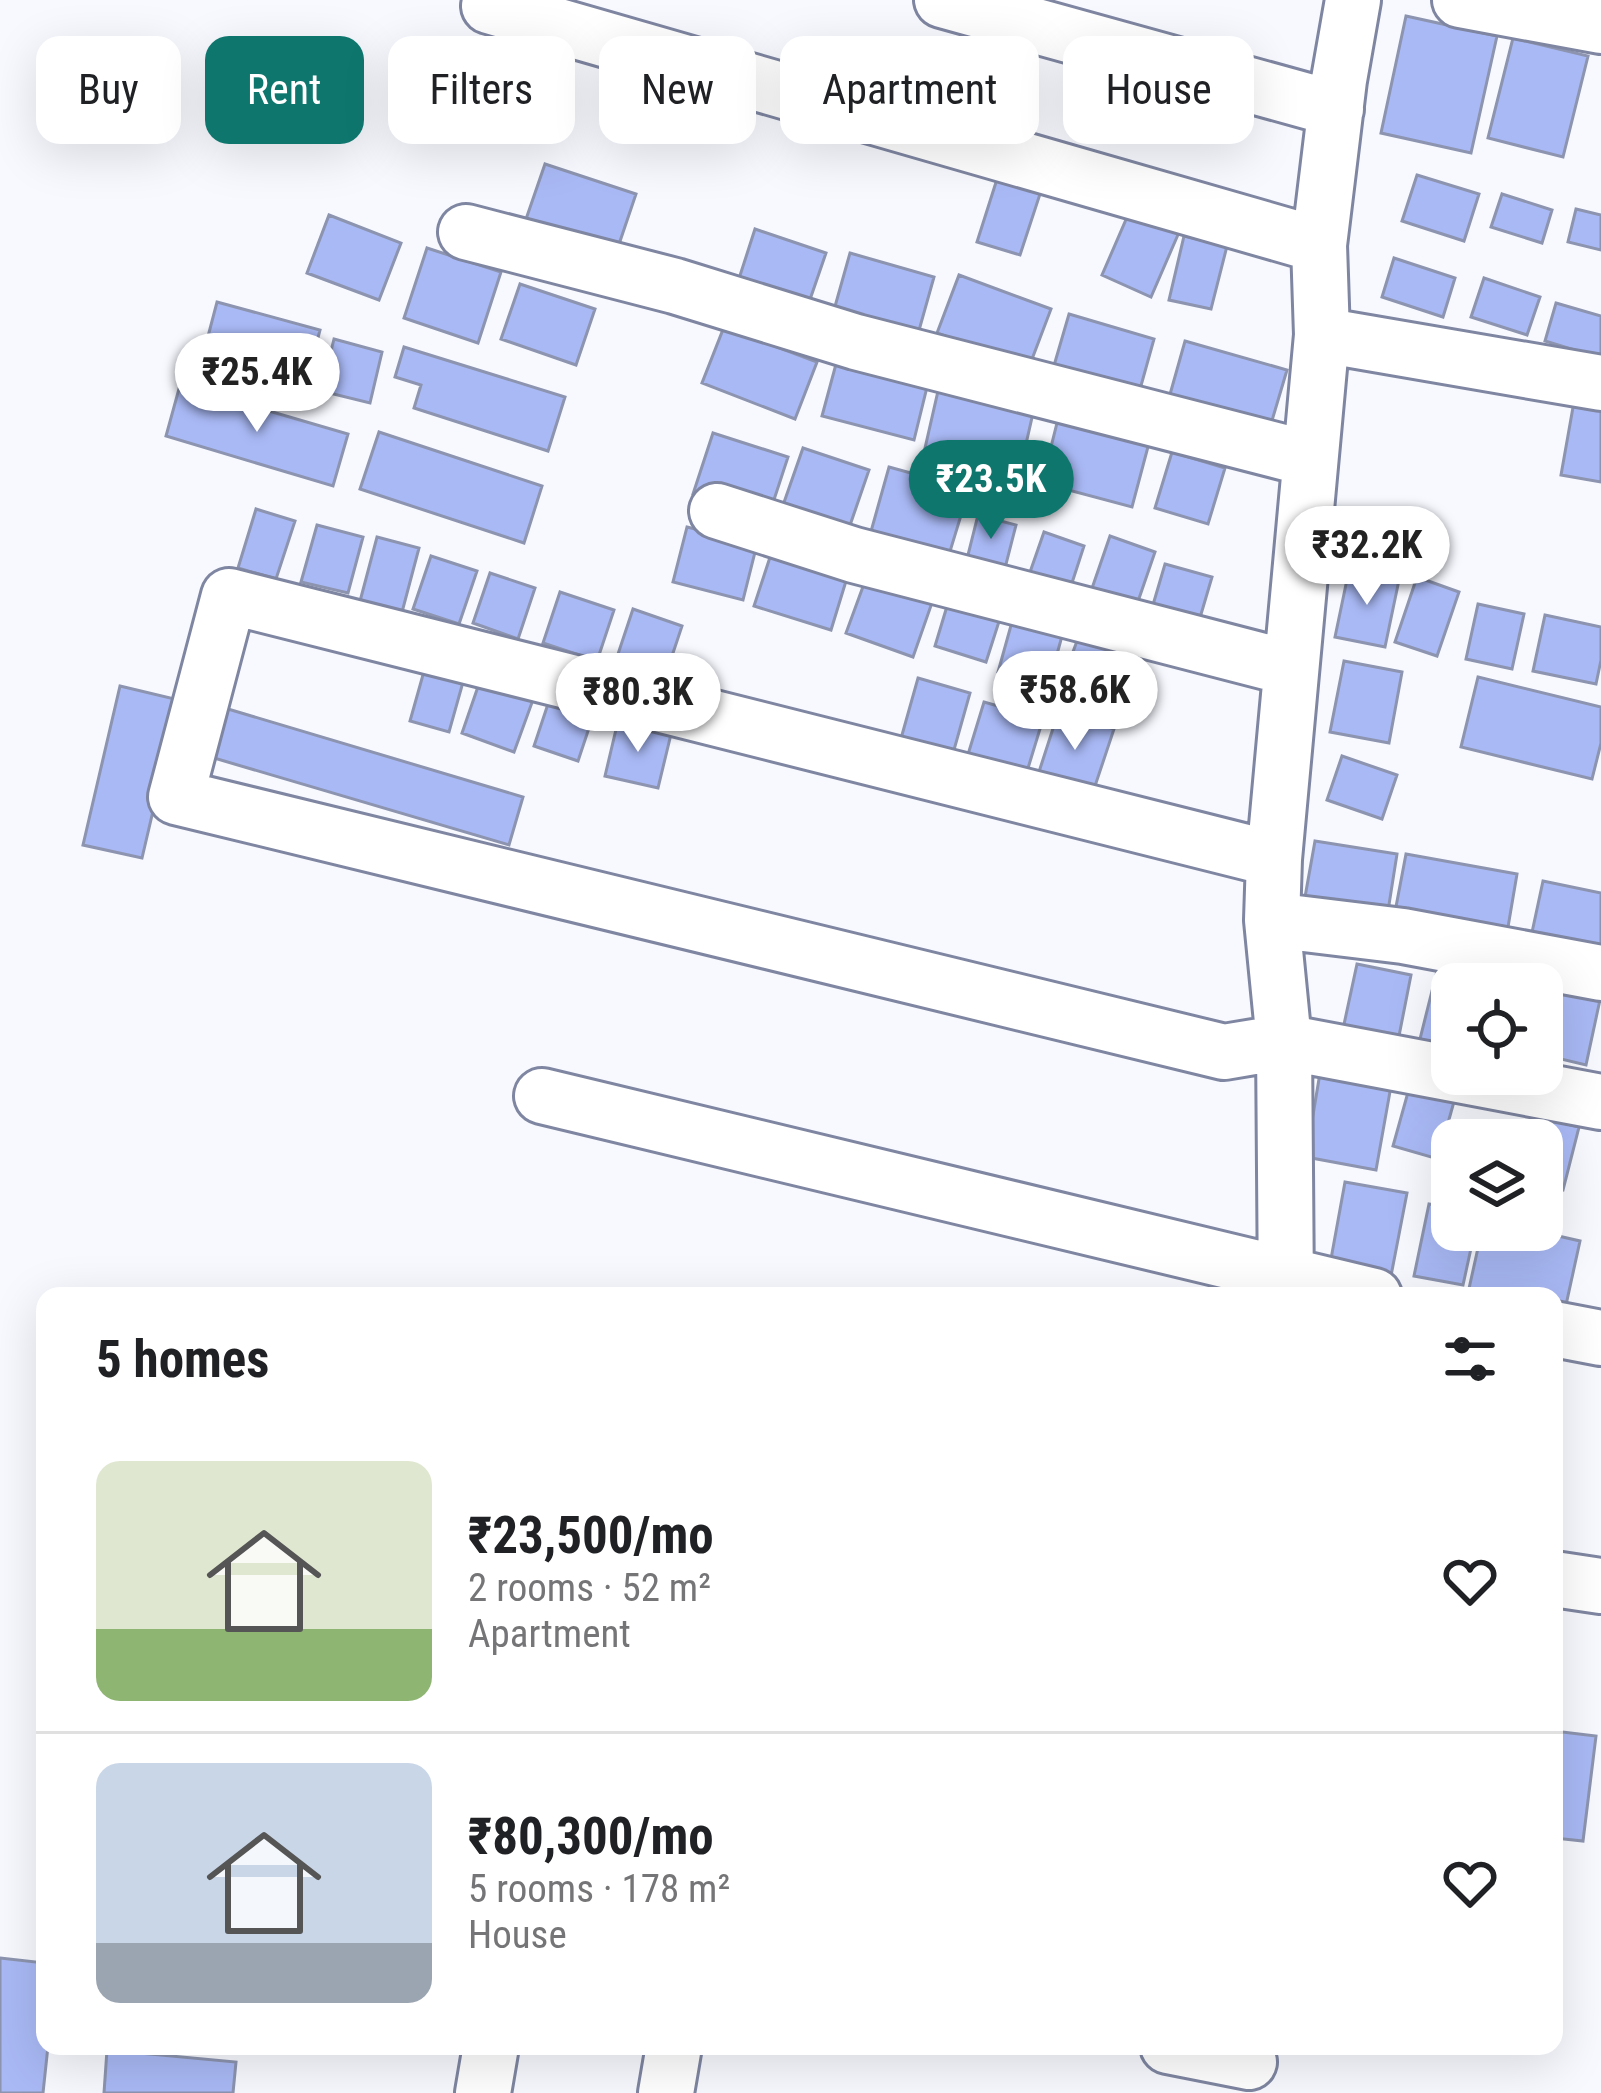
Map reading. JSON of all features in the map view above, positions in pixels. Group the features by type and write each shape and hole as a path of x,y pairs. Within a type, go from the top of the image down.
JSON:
{"street":[{"path":"491,0 490,6 1319,245"},
{"path":"942,0 1336,110"},
{"path":"542,1096 830,1163 1287,1287 1284,1042 1272,920 1274,859 1322,335 1319,245 1353,0"},
{"path":"1460,0 1601,26"},
{"path":"466,232 675,286 856,342 1310,459"},
{"path":"1322,335 1601,383"},
{"path":"717,512 854,555 1290,668"},
{"path":"1274,859 229,596 176,797 1224,1052 1284,1042 1601,1102"},
{"path":"1272,920 1403,936 1601,974"},
{"path":"1563,1331 1601,1338"},
{"path":"1563,1580 1601,1586"},
{"path":"483,2093 489,2055"},
{"path":"666,2093 672,2055"},
{"path":"1203,2055 1250,2067"}],"building":[{"path":"1406,16 1497,36 1471,153 1381,133"},
{"path":"1513,38 1588,56 1563,157 1488,138"},
{"path":"545,164 636,194 616,253 525,222"},
{"path":"1417,175 1479,194 1464,241 1402,221"},
{"path":"998,176 1041,191 1020,255 977,242"},
{"path":"1502,194 1552,210 1542,243 1491,227"},
{"path":"1131,208 1180,230 1151,297 1102,275"},
{"path":"1576,209 1601,215 1601,250 1568,242"},
{"path":"329,215 401,243 379,300 307,273"},
{"path":"755,229 826,253 805,314 735,291"},
{"path":"1184,236 1227,246 1211,309 1169,300"},
{"path":"427,248 501,272 478,343 404,318"},
{"path":"850,253 934,277 918,334 834,310"},
{"path":"1394,258 1455,278 1443,317 1382,297"},
{"path":"959,275 1051,309 1029,367 937,333"},
{"path":"1484,278 1540,297 1527,335 1471,317"},
{"path":"520,284 595,309 576,365 501,339"},
{"path":"217,302 320,330 304,391 201,363"},
{"path":"1556,303 1601,316 1601,358 1545,341"},
{"path":"1069,314 1154,339 1139,393 1053,369"},
{"path":"724,327 817,362 795,419 702,383"},
{"path":"334,339 382,352 370,403 321,391"},
{"path":"1185,341 1287,370 1268,434 1167,405"},
{"path":"404,347 565,397 548,451 414,408 421,385 395,377"},
{"path":"836,364 927,387 914,440 822,416"},
{"path":"180,385 348,434 333,486 166,436"},
{"path":"938,391 1033,413 1018,479 923,457"},
{"path":"1575,396 1601,401 1601,482 1561,475"},
{"path":"1058,419 1149,443 1132,507 1042,483"},
{"path":"379,432 542,486 524,543 360,489"},
{"path":"713,433 788,457 768,518 693,494"},
{"path":"803,448 869,470 847,534 781,511"},
{"path":"1172,452 1225,468 1208,524 1155,508"},
{"path":"889,467 969,489 948,558 870,535"},
{"path":"256,509 295,521 276,579 238,568"},
{"path":"978,515 1016,525 1005,568 967,559"},
{"path":"317,525 363,537 348,593 301,582"},
{"path":"687,527 757,544 743,600 673,582"},
{"path":"1044,532 1084,546 1070,589 1029,575"},
{"path":"1110,536 1155,552 1134,613 1089,597"},
{"path":"377,537 419,548 401,616 359,605"},
{"path":"774,545 850,568 831,630 754,606"},
{"path":"431,556 477,571 459,624 413,609"},
{"path":"1165,564 1212,577 1197,628 1150,615"},
{"path":"1349,570 1399,580 1385,647 1335,637"},
{"path":"490,573 535,588 518,639 473,623"},
{"path":"868,573 934,597 913,657 846,633"},
{"path":"1417,577 1459,592 1437,656 1395,642"},
{"path":"560,592 614,610 597,661 543,643"},
{"path":"951,593 1003,609 986,662 935,646"},
{"path":"1478,604 1524,614 1512,669 1466,659"},
{"path":"633,609 682,626 664,680 615,663"},
{"path":"1015,611 1065,625 1048,687 998,672"},
{"path":"1545,615 1601,627 1596,684 1533,671"},
{"path":"1083,625 1132,643 1111,702 1061,684"},
{"path":"1344,661 1402,672 1389,743 1330,732"},
{"path":"426,664 465,675 449,732 410,721"},
{"path":"1478,677 1601,707 1601,743 1592,779 1461,747"},
{"path":"481,678 534,697 514,752 462,733"},
{"path":"918,678 970,693 952,757 900,742"},
{"path":"120,686 179,700 142,858 83,845"},
{"path":"551,695 595,710 578,761 534,746"},
{"path":"984,702 1043,719 1025,778 966,761"},
{"path":"228,709 523,797 509,845 214,758"},
{"path":"1059,710 1114,729 1092,795 1037,778"},
{"path":"618,721 671,734 658,788 605,776"},
{"path":"1342,756 1397,775 1382,819 1327,800"},
{"path":"1315,841 1397,854 1388,911 1305,897"},
{"path":"1406,854 1517,874 1507,933 1395,912"},
{"path":"1543,881 1601,893 1601,952 1531,937"},
{"path":"1357,964 1411,975 1398,1041 1343,1029"},
{"path":"1563,986 1601,995 1586,1065 1563,1060"},
{"path":"1431,995 1431,1046 1419,1043"},
{"path":"1320,1073 1391,1086 1376,1170 1306,1157"},
{"path":"1410,1085 1431,1095 1455,1098 1449,1119 1431,1119 1431,1157 1393,1146"},
{"path":"1563,1123 1579,1127 1563,1190"},
{"path":"1345,1182 1407,1193 1390,1281 1329,1270"},
{"path":"1431,1204 1431,1251 1470,1251 1463,1285 1414,1276"},
{"path":"1563,1237 1580,1241 1564,1314 1563,1287 1469,1287 1477,1251 1563,1251"},
{"path":"1563,1732 1596,1736 1583,1841 1563,1839"},
{"path":"0,1958 36,1962 36,2055 47,2055 43,2093 0,2093"},
{"path":"107,2055 236,2062 233,2093 104,2093"}]}
